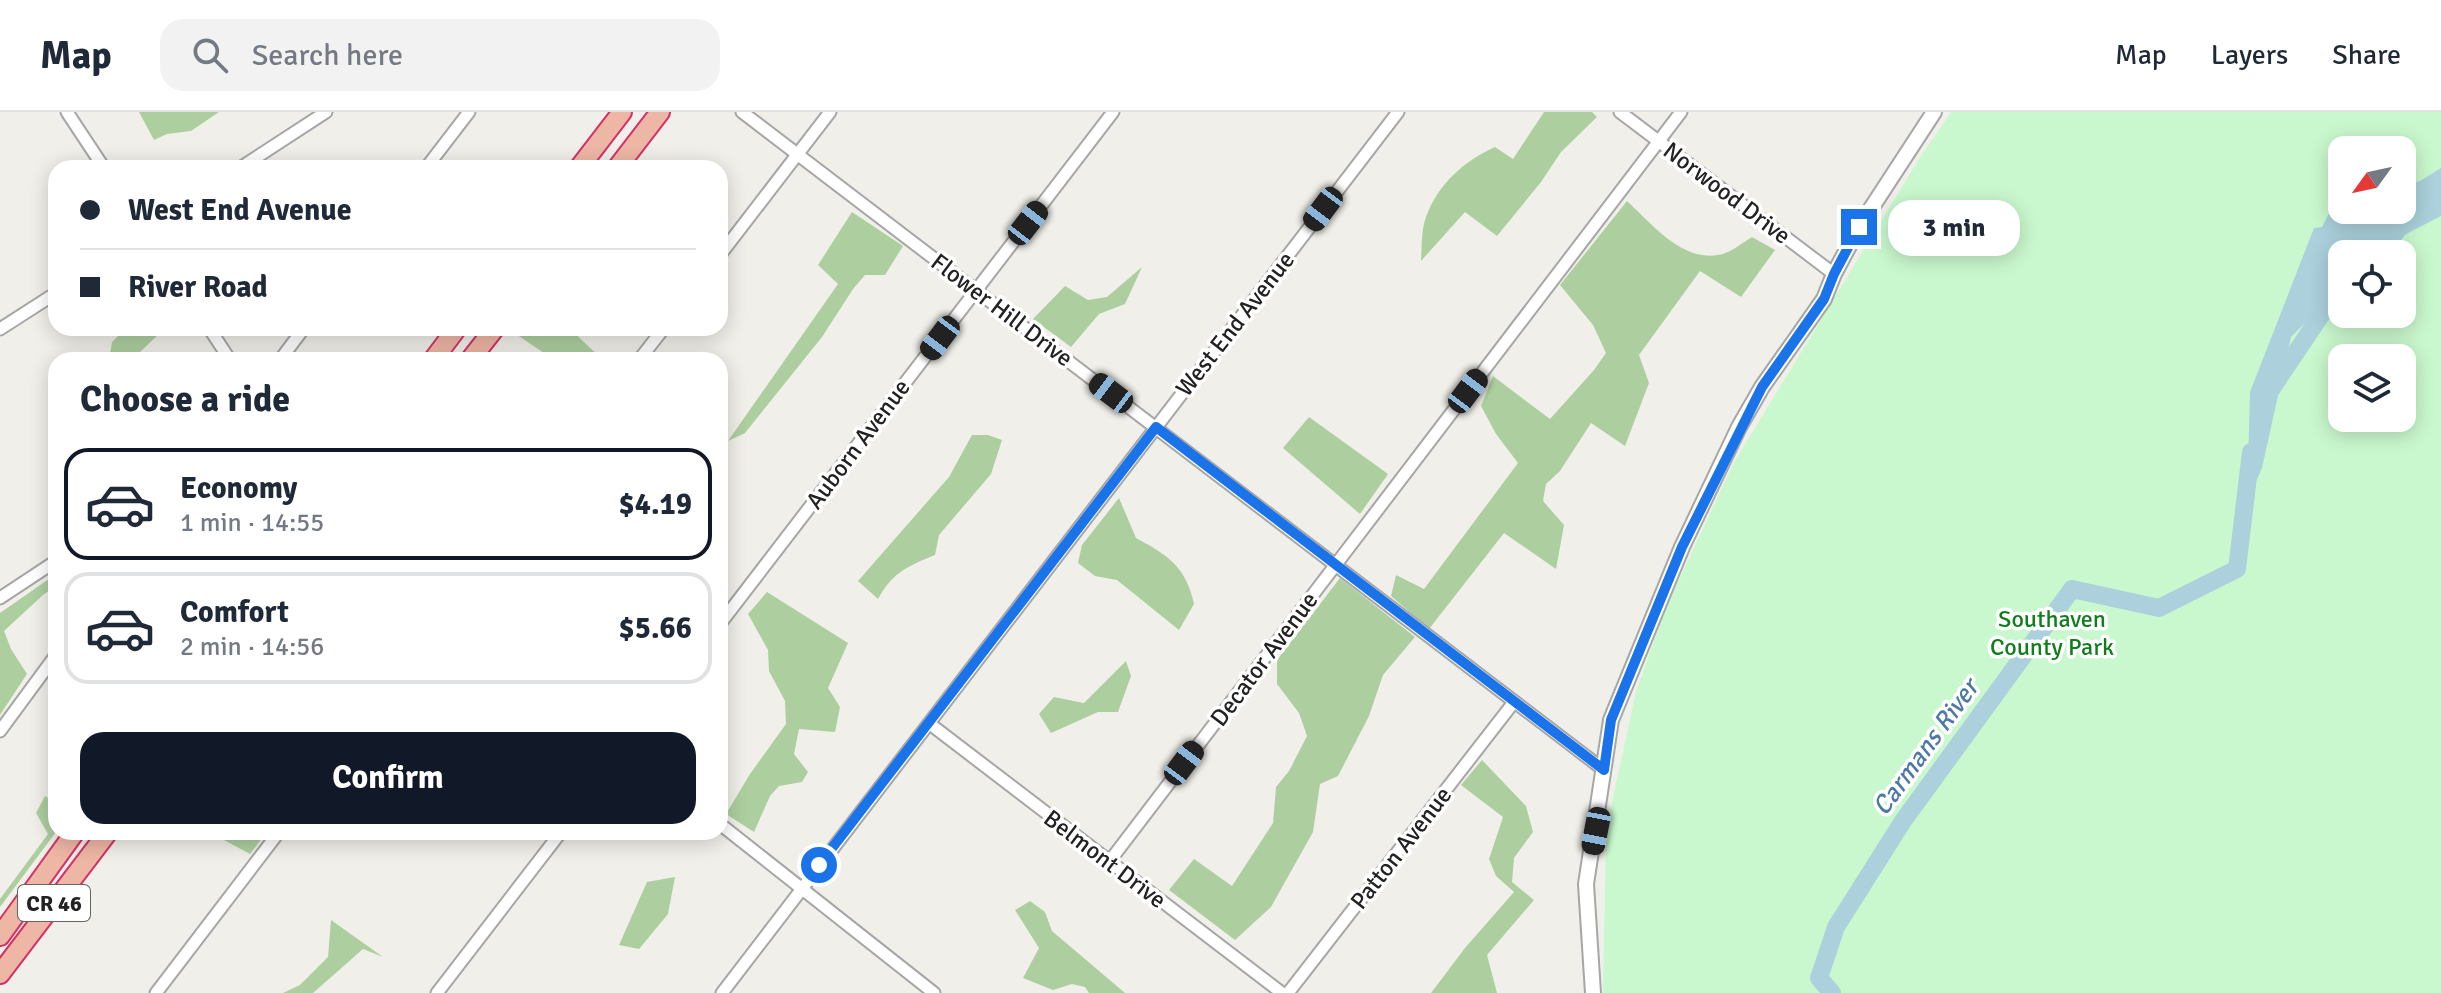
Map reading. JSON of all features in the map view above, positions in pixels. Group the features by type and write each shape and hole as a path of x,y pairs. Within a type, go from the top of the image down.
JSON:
{"highway":[{"path":"585,160 622,112"},
{"path":"623,160 660,112"},
{"path":"476,352 489,336"},
{"name":"CR 46","path":"0,936 69,840"},
{"name":"CR 46","path":"0,974 102,840"}],"street":[{"path":"67,112 99,160"},
{"path":"252,160 326,112"},
{"path":"432,160 469,112"},
{"name":"Flower Hill Drive","path":"742,112 1604,770"},
{"path":"728,245 830,112"},
{"name":"Auborn Avenue","path":"728,614 1113,112"},
{"name":"West End Avenue","path":"722,993 1398,112"},
{"name":"Norwood Drive","path":"1620,112 1834,274"},
{"name":"Decator Avenue","path":"1109,862 1681,112"},
{"path":"1593,993 1586,884 1611,720 1682,547 1762,387 1824,299 1859,227 1934,112"},
{"path":"0,329 48,298"},
{"path":"645,352 658,336"},
{"path":"0,598 48,566"},
{"path":"0,731 48,666"},
{"name":"Patton Avenue","path":"1288,993 1514,702"},
{"name":"Belmont Drive","path":"930,724 1282,993"},
{"path":"728,830 934,993"},
{"path":"156,993 273,840"},
{"path":"437,993 555,840"}],"green space":[{"path":"139,112 219,112 191,131 167,134 154,140"},
{"path":"1544,112 1592,112 1597,117 1561,152 1497,236 1465,212 1421,261 1424,222 1445,184 1473,159 1495,147 1513,159"},
{"name":"Southaven County Park","path":"1951,112 2441,112 2441,993 1603,993 1606,830 1636,692 1665,610 1733,464 1917,162"},
{"path":"1627,201 1668,239 1692,252 1722,254 1752,237 1775,250 1741,297 1700,271 1639,355 1649,383 1625,446 1591,423 1560,471 1546,484 1543,501 1564,525 1556,569 1504,533 1429,629 1391,596 1396,575 1424,589 1518,463 1496,434 1481,406 1493,376 1550,419 1606,353 1593,325 1560,285"},
{"path":"852,212 903,246 885,275 865,275 822,337 745,433 728,441 838,284 818,265"},
{"path":"1142,267 1125,304 1099,314 1071,347 1033,319 1065,286 1088,300 1107,297"},
{"path":"118,336 157,336 140,352 110,352 112,342"},
{"path":"519,336 578,336 594,352 542,352"},
{"path":"1309,417 1388,474 1360,514 1283,448"},
{"path":"972,435 988,435 1002,440 991,474 939,535 935,555 902,571 889,582 878,599 858,581 949,477"},
{"path":"1119,498 1136,538 1174,564 1191,591 1194,604 1179,630 1117,580 1095,576 1078,563 1082,545"},
{"path":"1340,578 1415,637 1383,675 1369,716 1338,776 1320,784 1313,832 1271,907 1235,940 1169,890 1194,859 1232,886 1273,823 1276,787 1289,771 1307,736 1299,713 1277,684 1277,660"},
{"path":"48,580 48,592 4,631 27,674 0,715 0,613"},
{"path":"767,592 848,643 828,688 840,707 835,732 799,729 794,754 808,772 802,782 779,786 770,796 754,832 728,815 728,811 786,724 785,701 769,671 768,650 748,614"},
{"path":"1126,661 1131,676 1118,712 1098,712 1051,733 1039,714 1054,697 1084,703"},
{"path":"1482,760 1526,806 1533,832 1514,858 1512,882 1534,900 1487,955 1497,993 1431,993 1514,892 1496,876 1489,859 1503,817 1461,785"},
{"path":"45,796 48,798 48,834 36,813"},
{"path":"48,834 50,840 0,907 0,899"},
{"path":"224,840 261,840 250,854"},
{"path":"675,877 668,914 639,949 619,945 647,882"},
{"path":"1030,901 1045,912 1052,931 1125,993 1089,993 1085,987 1072,984 1053,990 1023,978 1039,948 1015,910"},
{"path":"331,920 383,957 363,949 313,993 283,993 300,985 328,957"}],"water":[{"path":"2441,168 2441,216 2406,234 2401,240 2328,240 2328,308 2307,321 2291,337 2262,468 2247,503 2250,392 2314,228 2322,227 2328,216 2328,224 2416,224 2416,182"}],"waterway":[{"name":"Carmans River","path":"2268,394 2328,305"},
{"name":"Carmans River","path":"1832,993 1819,978 1836,927 1903,821 2072,589 2159,608 2237,569 2251,452"}],"route":[{"path":"819,865 1156,427 1604,770 1611,720 1682,547 1739,427 1762,387 1824,299 1859,227"}]}
